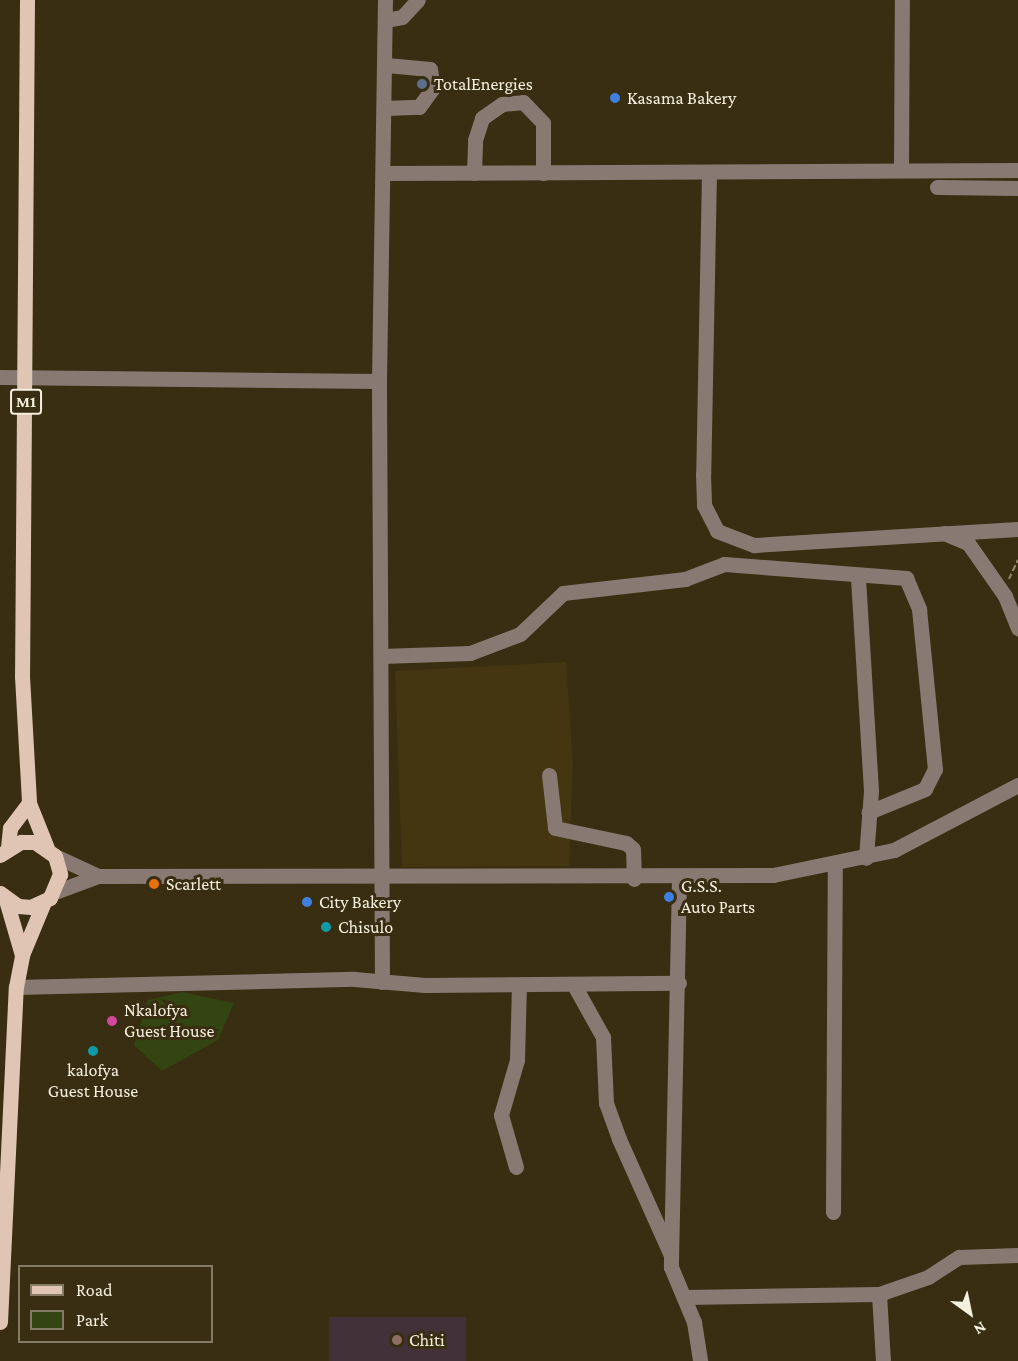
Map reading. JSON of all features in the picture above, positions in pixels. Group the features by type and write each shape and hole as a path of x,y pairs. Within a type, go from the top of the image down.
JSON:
{"main road":[{"name":"M1","path":"0,1322 6,1121 16,987 22,955 60,874 29,803 22,676 27,377 27,0"},
{"path":"4,851 10,828 29,803"},
{"path":"4,851 35,842 51,852"},
{"name":"M1","path":"3,896 31,907 49,897"},
{"name":"M1","path":"3,896 22,955"}],"street":[{"path":"382,982 385,902 379,878 381,656 379,381 386,65 385,0"},
{"path":"385,20 402,17 418,0"},
{"path":"901,169 902,0"},
{"path":"385,108 419,107 433,88 430,69 386,65"},
{"path":"474,173 475,140 482,118 502,104 523,102 543,123 543,173"},
{"path":"384,172 709,173 901,169 1018,170"},
{"path":"709,173 703,474 708,519 728,539 754,544 1018,529"},
{"path":"937,187 1018,188"},
{"path":"0,377 379,381"},
{"path":"941,532 968,543 1005,596 1018,628"},
{"path":"381,656 470,653 520,634 563,593 685,579 713,565 858,578 898,576 913,587 934,758 932,782 925,789 870,812"},
{"path":"858,578 870,812 866,858"},
{"path":"549,776 555,828 626,843 633,849 634,879"},
{"path":"49,897 98,876 679,879 835,866 866,858 938,832 1018,785"},
{"path":"51,852 98,876"},
{"path":"832,1212 835,866"},
{"path":"671,1255 679,983 679,879"},
{"path":"16,987 382,982 519,985 679,983"},
{"path":"516,1167 501,1115 517,1060 519,985"},
{"path":"574,985 603,1037 606,1104 619,1139 671,1255 685,1297 700,1361"},
{"path":"685,1297 879,1294 928,1276 959,1257 1018,1255"},
{"path":"879,1294 883,1361"}],"path":[{"path":"1005,596 1018,560"}],"shaded area":[{"path":"566,662 573,764 569,866 402,867 395,671"},
{"name":"Chiti","path":"329,1317 466,1317 466,1361 329,1361"}],"green space":[{"path":"182,992 234,1003 218,1040 162,1071 134,1045 148,1000"}],"place":[{"name":"TotalEnergies","path":"422,84"},
{"name":"Kasama Bakery","path":"615,98"},
{"name":"Scarlett","path":"154,884"},
{"name":"G.S.S. Auto Parts","path":"669,897"},
{"name":"City Bakery","path":"307,902"},
{"name":"Chisulo","path":"326,927"},
{"name":"Nkalofya Guest House","path":"112,1021"},
{"name":"kalofya Guest House","path":"93,1051"},
{"name":"Chiti","path":"397,1340"}]}
